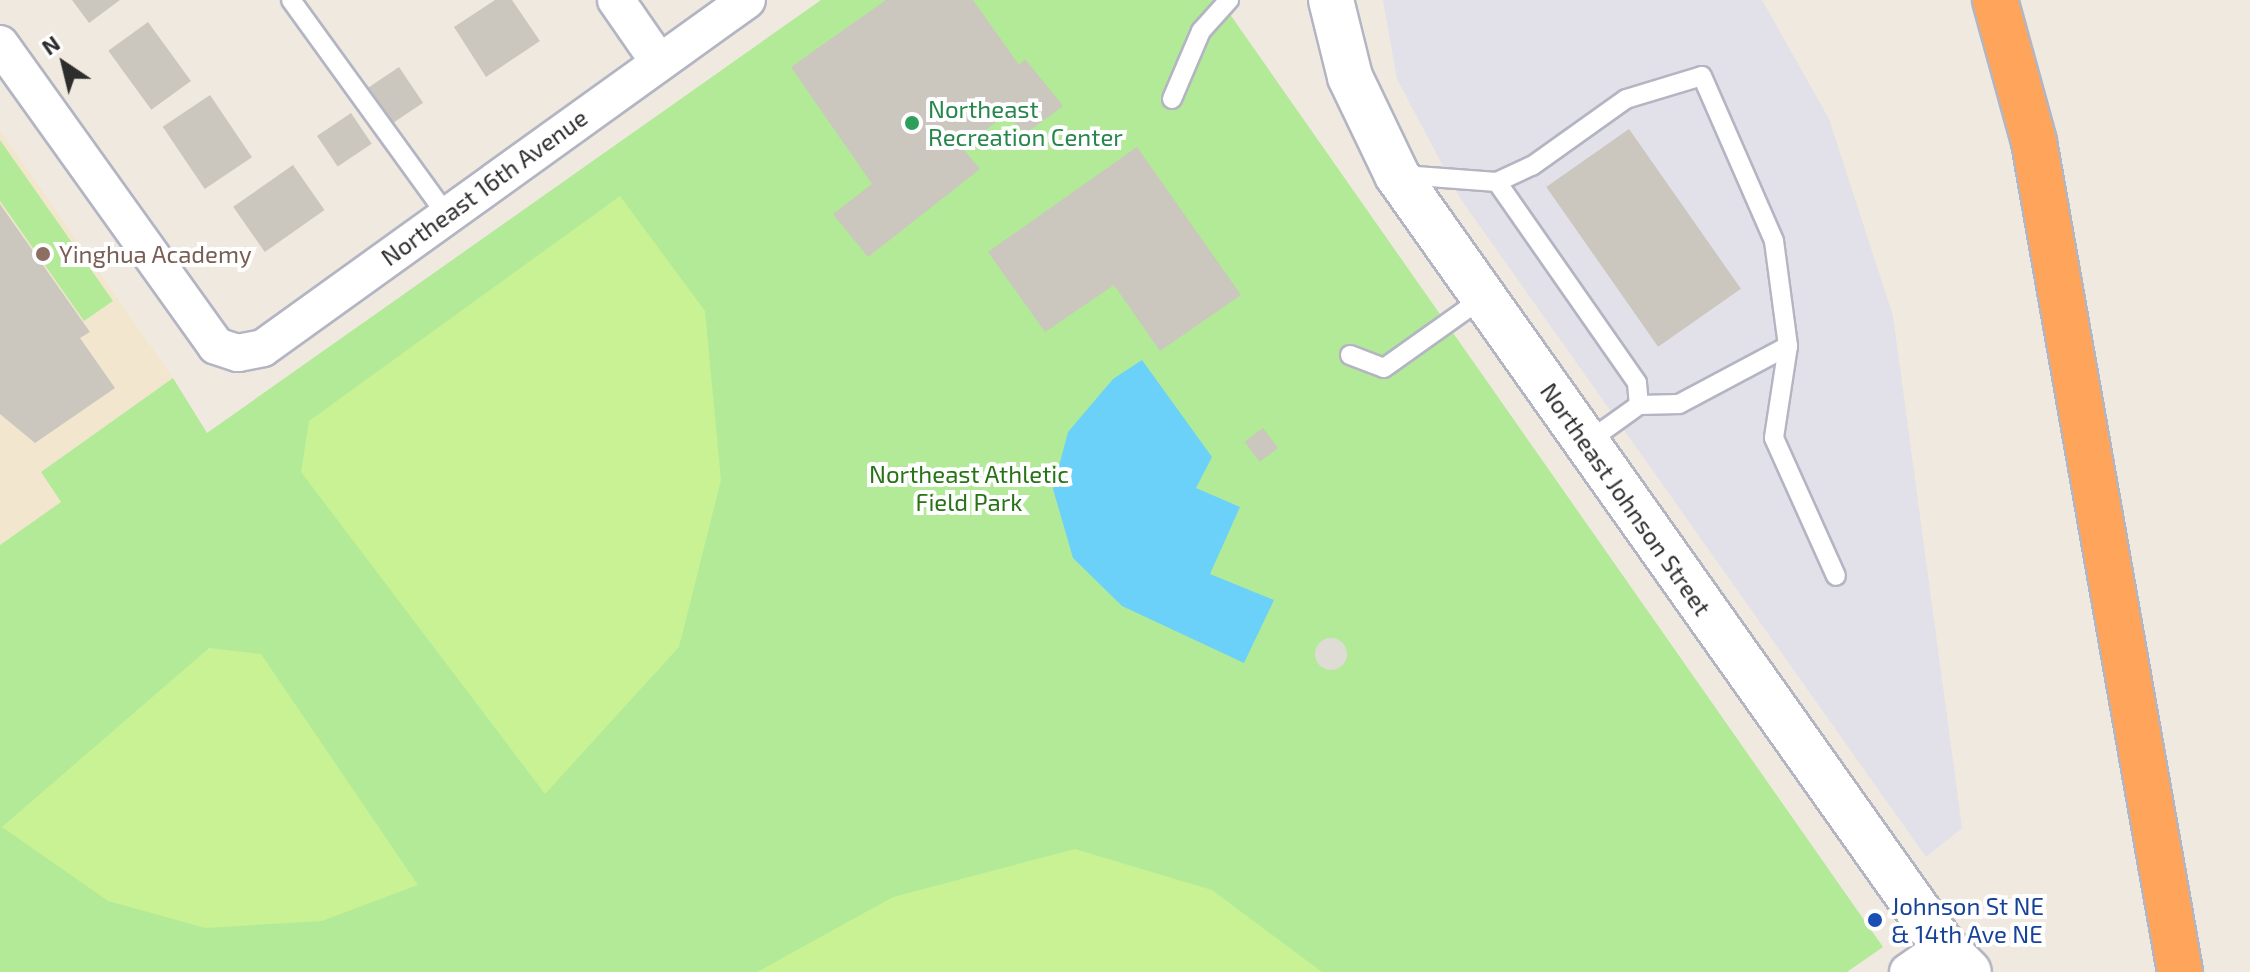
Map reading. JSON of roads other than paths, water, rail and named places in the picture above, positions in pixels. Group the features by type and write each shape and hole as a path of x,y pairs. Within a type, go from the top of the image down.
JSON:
{"highway":[{"path":"1995,0 2040,172 2180,972"}],"street":[{"path":"616,0 659,62"},
{"name":"Northeast 16th Avenue","path":"0,44 216,346 238,353 263,348 747,0"},
{"name":"Northeast Johnson Street","path":"1331,0 1350,77 1397,175 1956,960"},
{"path":"1908,972 1956,960"}],"lane":[{"path":"291,0 446,214"},
{"path":"1172,99 1201,31 1229,0"},
{"path":"1397,175 1497,182 1532,166 1626,99 1702,76 1774,241 1788,346 1774,438 1836,576"},
{"path":"1497,182 1637,383 1639,405"},
{"path":"1350,355 1384,368 1484,297"},
{"path":"1586,443 1639,405 1679,404 1788,346"}],"water":[{"path":"1142,360 1212,457 1196,488 1240,507 1210,574 1274,600 1244,663 1122,606 1073,558 1053,489 1068,432 1113,379"}],"place":[{"name":"Northeast Recreation Center","path":"912,123"},
{"name":"Yinghua Academy","path":"43,254"},
{"name":"Johnson St NE & 14th Ave NE","path":"1875,920"}],"park label":[{"name":"Northeast Athletic Field Park","path":"969,488"}]}
